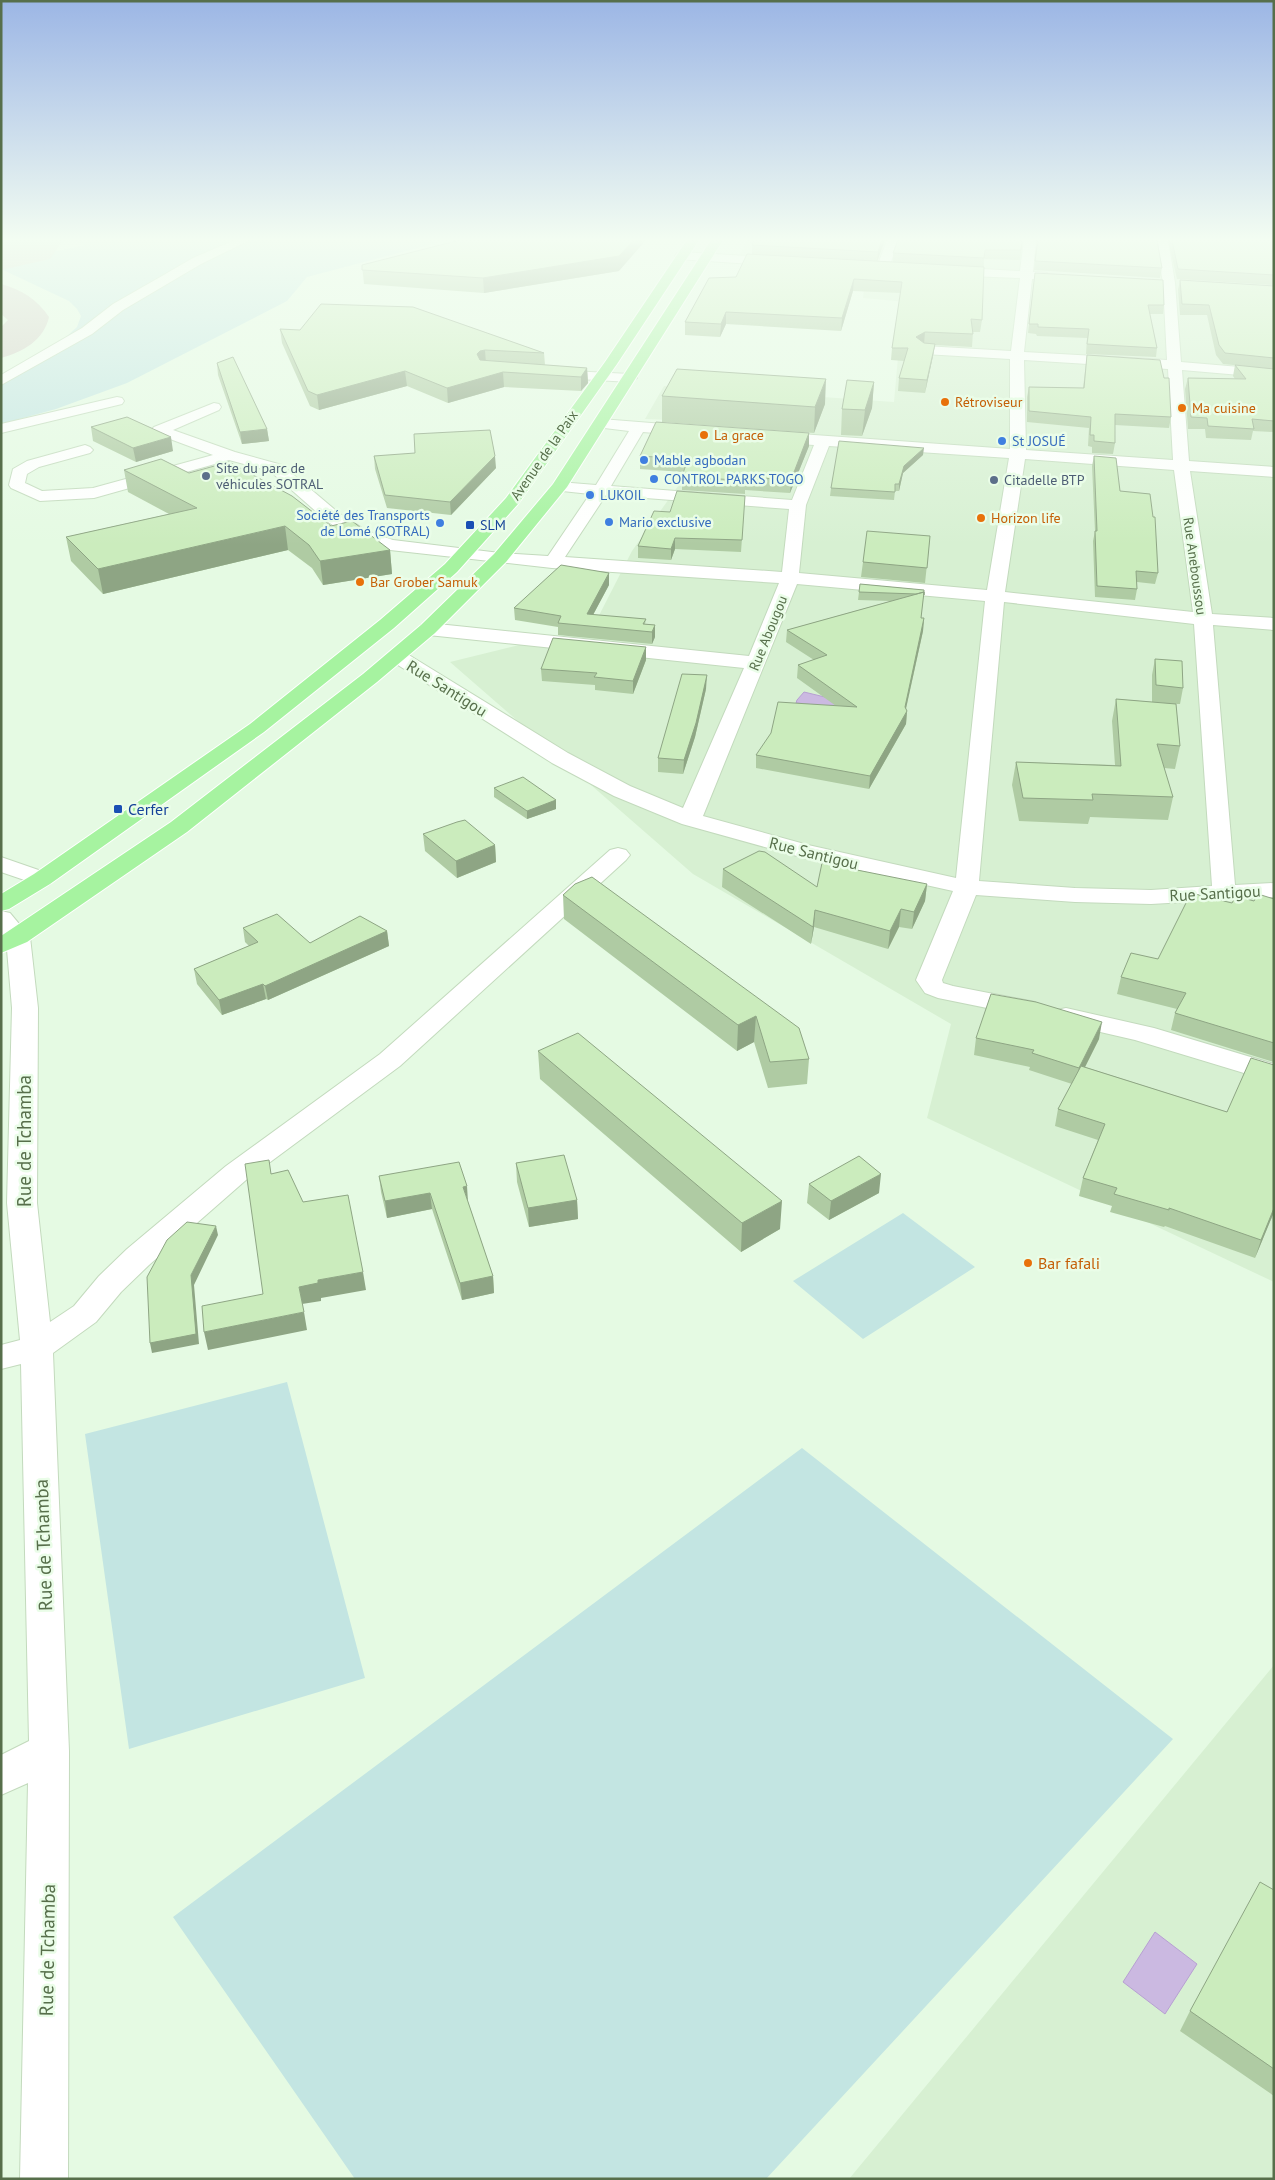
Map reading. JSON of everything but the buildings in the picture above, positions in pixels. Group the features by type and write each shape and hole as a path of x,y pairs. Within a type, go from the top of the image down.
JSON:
{"main road":[{"name":"Avenue de la Paix","path":"1,904 42,879 257,728 387,624 464,554 512,502 624,342"},
{"path":"7,934 179,826 397,656 428,629 500,558 559,487 653,342"}],"street":[{"path":"1,382 70,342"},
{"path":"1018,342 1018,453 995,596 967,887 930,980 934,988 948,993 1104,1023 1160,1037 1274,1073"},
{"name":"Rue Aneboussou","path":"1172,342 1181,465 1203,619 1224,893"},
{"path":"924,350 1173,365 1274,374"},
{"path":"534,373 630,378"},
{"path":"1,429 117,401"},
{"path":"210,448 218,428 213,405 159,430 210,448 230,455 276,468 334,518 361,535 390,545 552,563 790,578 995,596 1203,619 1274,624"},
{"path":"601,424 706,433"},
{"path":"552,563 602,490 638,428"},
{"path":"755,436 1274,472"},
{"name":"Rue Abougou","path":"690,819 790,578 798,505 823,441"},
{"path":"85,450 33,464 19,472 17,485 40,496 94,493 230,455"},
{"path":"559,487 798,505"},
{"path":"428,629 756,663"},
{"name":"Rue Santigou","path":"397,656 560,758 622,791 690,819 804,851 967,887 1074,895 1151,897 1274,890"},
{"path":"1,1357 37,1348 85,1314 110,1284 138,1257 236,1173 390,1060 618,854"},
{"path":"1,864 42,879"},
{"name":"Rue de Tchamba","path":"7,934 25,1008 22,1203 37,1348 49,1751 44,2179"},
{"path":"1,1776 49,1751"}],"shaded area":[{"path":"59,342 208,342 127,383 56,409 1,424 1,377"},
{"path":"900,342 1274,342 1274,1282 927,1118 951,1024 693,874 450,662 527,643 590,633 632,551 693,465 701,421 645,419 664,386 894,402"},
{"path":"804,692 829,698 844,708 796,703"},
{"path":"903,1213 975,1267 863,1339 793,1281"},
{"path":"287,1382 365,1678 129,1749 85,1434"},
{"path":"802,1448 1173,1739 766,2179 355,2179 173,1917"},
{"path":"1274,1665 1274,2179 849,2179"},
{"path":"1155,1932 1197,1964 1165,2014 1123,1982"}],"taxiway":[{"path":"1,345 7,342"}],"place":[{"name":"Rétroviseur","path":"945,402"},
{"name":"Ma cuisine","path":"1182,408"},
{"name":"La grace","path":"704,435"},
{"name":"St JOSUÉ","path":"1002,441"},
{"name":"Mable agbodan","path":"644,460"},
{"name":"Site du parc de véhicules SOTRAL","path":"206,476"},
{"name":"CONTROL PARKS TOGO","path":"654,479"},
{"name":"Citadelle BTP","path":"994,480"},
{"name":"LUKOIL","path":"590,495"},
{"name":"Horizon life","path":"981,518"},
{"name":"Mario exclusive","path":"609,522"},
{"name":"Société des Transports de Lomé (SOTRAL)","path":"440,523"},
{"name":"SLM","path":"470,525"},
{"name":"Bar Grober Samuk","path":"360,582"},
{"name":"Cerfer","path":"118,809"},
{"name":"Bar fafali","path":"1028,1263"}]}
